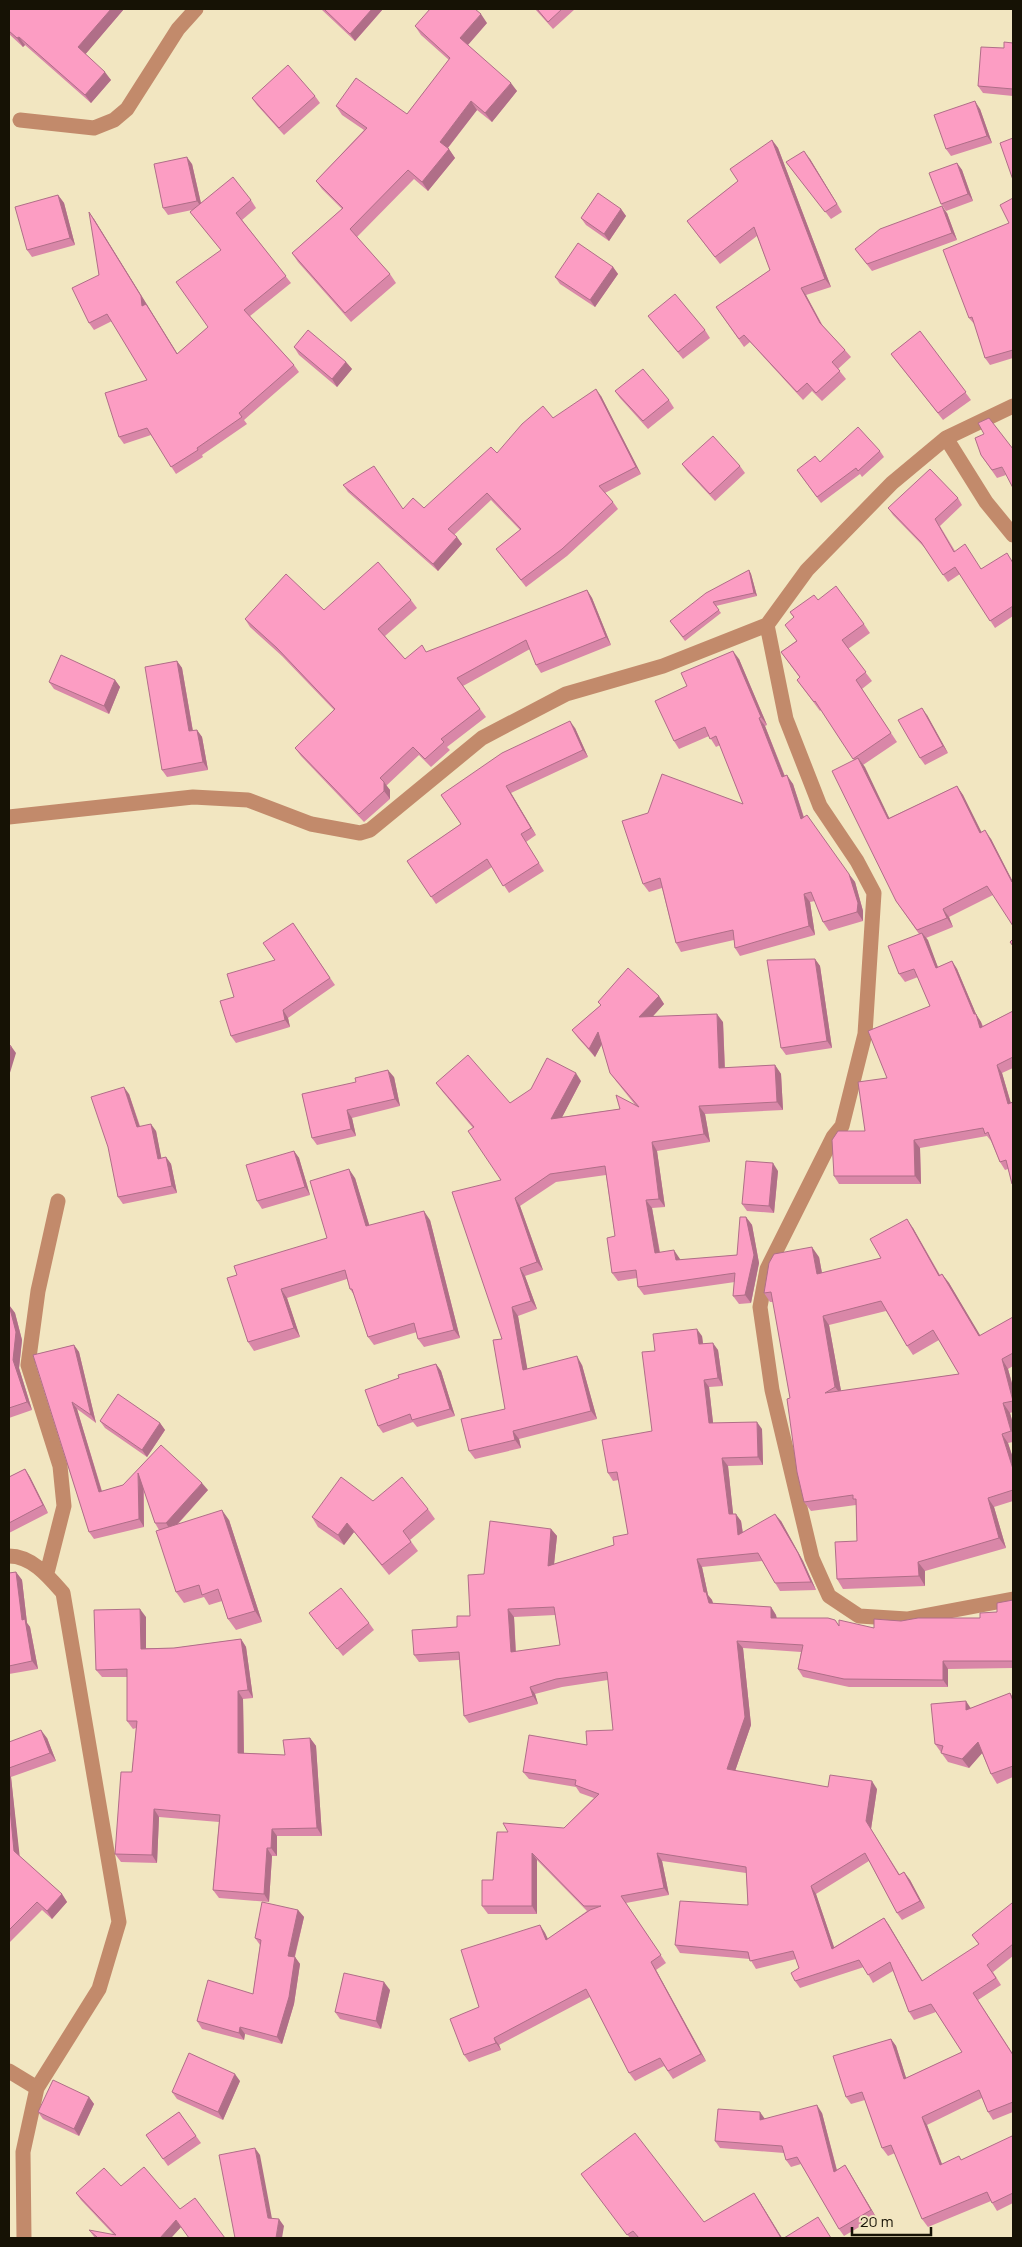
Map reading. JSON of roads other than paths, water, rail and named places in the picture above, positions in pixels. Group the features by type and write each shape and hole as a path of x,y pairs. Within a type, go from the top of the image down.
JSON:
{"street":[{"path":"20,120 94,128 114,120 127,108 178,29 196,9"},
{"path":"9,817 193,797 248,800 311,824 360,833 376,825 482,738 566,694 663,666 767,625 808,570 892,483 946,438 1013,406"},
{"path":"946,438 986,502 1013,535"},
{"path":"767,625 786,719 820,806 857,861 874,893 865,1034 842,1126 833,1137 766,1269 760,1307 772,1390 797,1500 812,1558 829,1596 859,1616 907,1620 1013,1599"},
{"path":"47,1573 64,1506 60,1466 28,1365 38,1291 58,1201"},
{"path":"9,1556 19,1556 47,1573 63,1593 119,1922 99,1989 37,2088 22,2152 24,2238"},
{"path":"9,2071 37,2088"}]}
